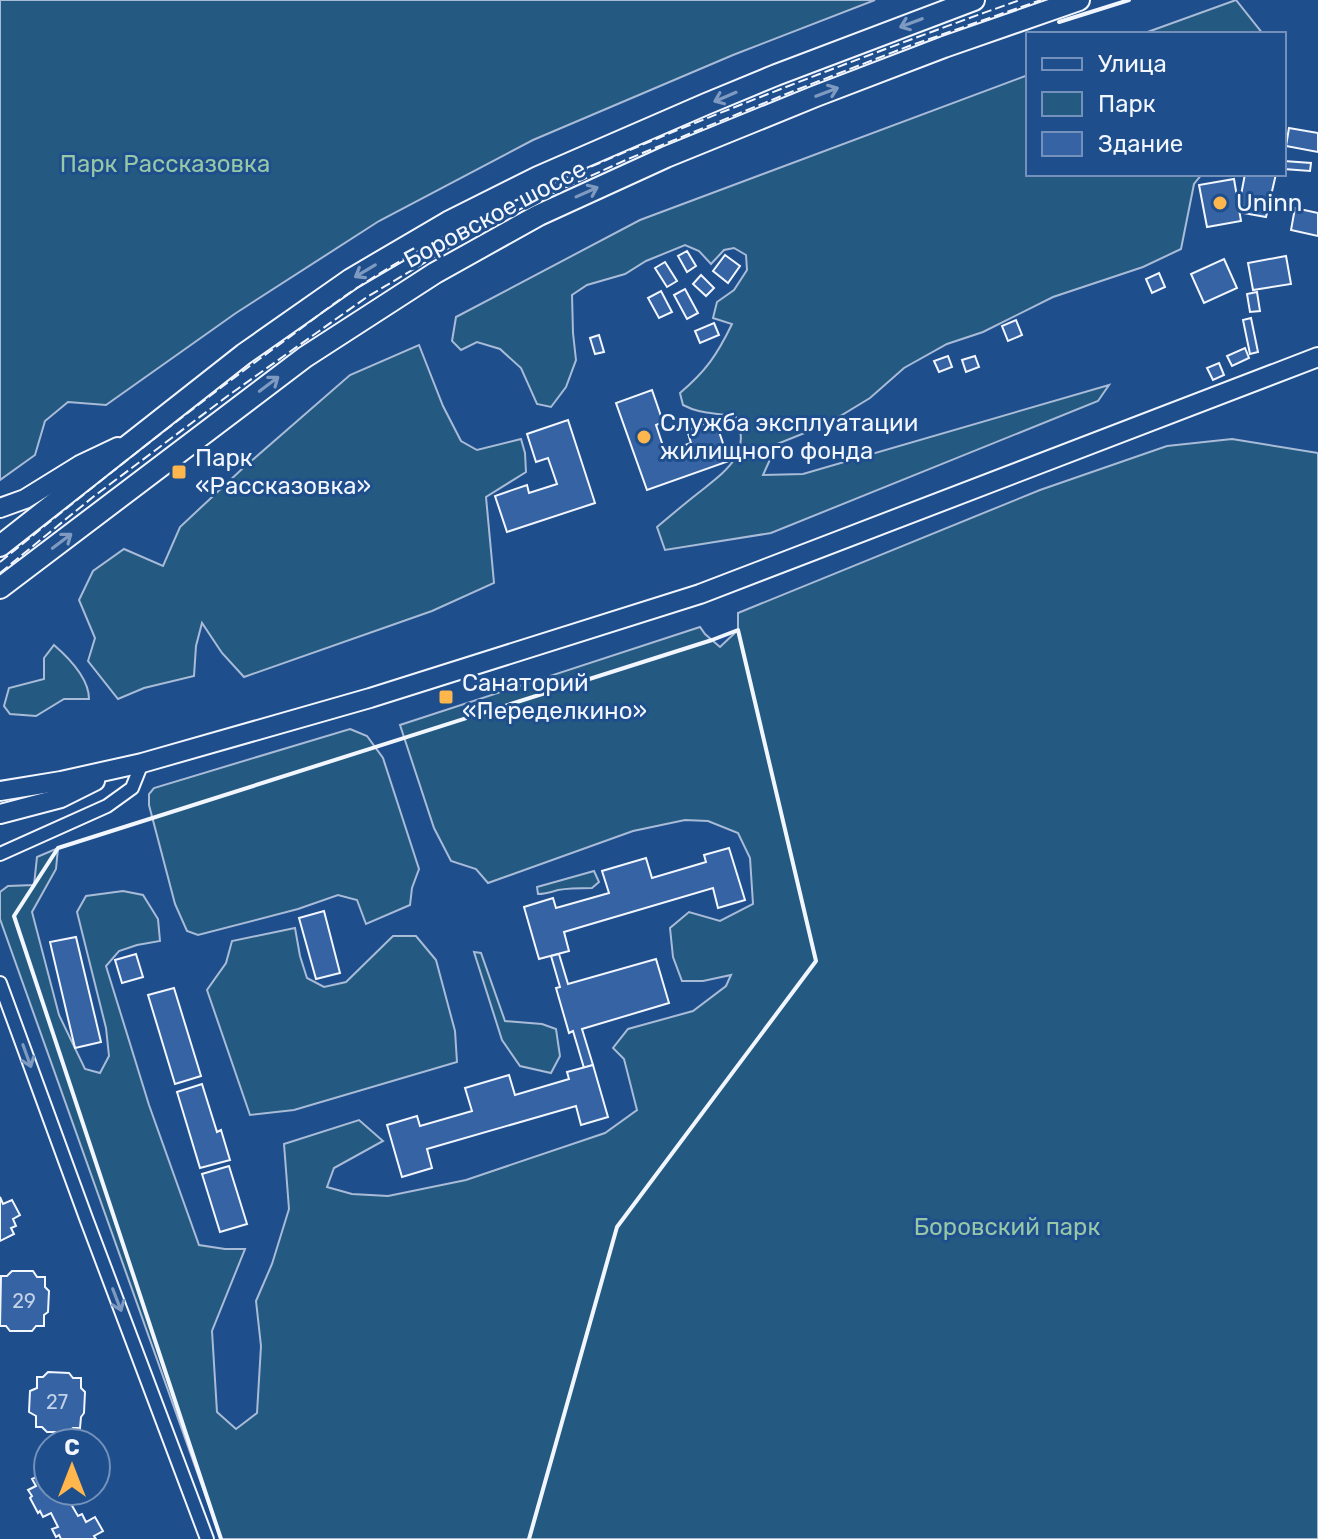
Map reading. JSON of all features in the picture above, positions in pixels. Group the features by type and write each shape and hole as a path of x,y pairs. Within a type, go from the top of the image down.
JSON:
{"main road":[{"name":"Боровское шоссе","path":"0,546 244,354 351,279 483,204 706,104 974,0"},
{"name":"Боровское шоссе","path":"0,588 305,357 435,273 539,215 666,157 816,96 1079,0"}],"street":[{"path":"0,791 142,763 370,698 700,594 1318,357"},
{"path":"0,508 25,499 80,465 131,441"},
{"path":"0,814 61,798 142,763"},
{"path":"0,854 114,802 132,788 142,763"},
{"path":"0,798 97,780"},
{"path":"0,983 207,1539"}],"green space":[{"name":"Парк Рассказовка","path":"0,0 875,0 733,55 533,140 379,221 236,313 106,405 68,402 45,421 35,455 0,480"},
{"path":"1236,0 1261,32 1148,32"},
{"path":"1026,76 1026,176 1200,176 1194,184 1181,249 1143,267 1053,297 983,332 947,344 904,368 870,398 827,424 777,444 763,475 803,474 1109,385 1098,401 771,533 665,550 657,527 725,470 738,453 741,442 736,417 703,412 683,405 680,393 710,362 732,324 713,318 717,302 734,290 747,270 746,255 734,248 724,250 711,264 699,251 685,245 646,261 625,274 587,285 572,295 576,360 566,387 551,407 537,404 521,368 500,349 477,342 461,350 452,341 456,317 640,220"},
{"path":"419,345 443,406 461,441 477,450 521,439 526,472 486,497 494,583 432,611 244,677 222,653 202,623 196,646 194,676 144,688 118,699 88,661 95,638 79,600 93,571 124,549 163,566 180,527 350,375"},
{"name":"Боровский парк","path":"1232,439 1318,453 1318,1539 221,1539 0,919 0,892 8,886 34,885 37,857 58,848 56,869 32,912 59,1015 85,1069 100,1073 109,1056 106,1028 77,912 86,896 123,891 143,895 158,919 160,941 119,951 106,966 149,1105 199,1245 245,1249 212,1331 217,1412 236,1429 257,1413 261,1346 256,1301 272,1264 289,1209 284,1144 359,1120 383,1141 334,1168 327,1187 352,1194 388,1196 466,1180 605,1133 637,1110 624,1059 613,1048 628,1029 693,1011 726,986 731,975 703,981 682,981 673,957 670,928 689,912 720,921 753,904 750,858 738,833 708,821 685,820 633,831 488,883 476,869 451,861 434,828 400,725 700,627 720,647 738,630 738,613 1040,490 1167,446"},
{"path":"54,645 82,677 89,699 64,699 36,716 10,714 4,706 9,688 44,679 44,658"},
{"path":"350,729 367,736 383,758 419,869 410,905 366,924 357,900 338,895 298,909 198,935 187,931 175,904 149,805 149,794 154,788"},
{"path":"594,871 599,882 592,888 538,894 537,887"},
{"path":"295,928 307,978 324,987 346,982 393,936 416,936 436,960 455,1031 457,1062 294,1110 250,1115 207,990 226,963 232,941"},
{"path":"474,952 481,953 505,1021 542,1024 556,1029 560,1056 551,1073 520,1066 502,1040"}],"building":[{"path":"1289,128 1318,133 1318,152 1286,146"},
{"path":"1286,161 1311,163 1310,171 1286,169"},
{"path":"1245,176 1276,176 1266,217 1243,213 1241,195"},
{"name":"Uninn","path":"1234,179 1241,221 1207,227 1199,185"},
{"path":"1295,208 1318,213 1318,236 1291,230"},
{"path":"687,251 696,266 687,272 678,256"},
{"path":"725,255 740,266 728,283 713,271"},
{"path":"1286,256 1291,284 1253,290 1248,263"},
{"path":"1224,259 1237,288 1204,303 1191,274"},
{"path":"665,262 677,281 667,287 655,268"},
{"path":"1159,273 1165,287 1152,293 1146,279"},
{"path":"701,275 714,288 706,296 693,284"},
{"path":"685,289 698,313 687,319 674,295"},
{"path":"661,291 672,312 659,318 648,298"},
{"path":"1257,292 1260,311 1250,312 1247,294"},
{"path":"1251,318 1258,352 1250,354 1243,320"},
{"path":"1016,320 1022,335 1008,341 1002,326"},
{"path":"714,323 719,335 700,343 695,331"},
{"path":"599,335 604,352 595,354 590,338"},
{"path":"1245,348 1249,358 1232,366 1227,356"},
{"path":"948,356 952,367 939,372 934,361"},
{"path":"975,356 979,367 966,372 962,360"},
{"path":"1219,363 1224,375 1213,380 1207,368"},
{"name":"Служба эксплуатации жилищного фонда","path":"652,390 663,422 656,425 665,452 691,443 687,430 715,420 729,461 647,490 616,403"},
{"path":"568,420 595,503 507,532 495,496 527,485 529,493 557,484 548,458 536,462 527,434"},
{"path":"729,848 745,900 718,908 713,888 564,932 569,951 539,959 524,907 553,898 556,908 609,893 602,871 646,858 652,878 706,862 704,855"},
{"path":"324,911 340,973 316,979 299,918"},
{"path":"76,937 101,1042 75,1048 50,942"},
{"path":"136,954 143,977 122,983 115,960"},
{"path":"559,954 568,984 656,959 669,1003 582,1029 593,1065 584,1068 573,1031 569,1033 556,988 560,987 551,956"},
{"path":"174,988 201,1076 175,1084 148,995"},
{"path":"593,1065 608,1117 581,1125 576,1106 427,1149 432,1168 402,1177 387,1125 417,1116 420,1126 472,1111 465,1088 509,1075 515,1095 569,1079 567,1072"},
{"path":"202,1084 217,1132 221,1130 230,1160 200,1168 177,1092"},
{"path":"229,1166 247,1224 220,1232 202,1174"},
{"path":"0,1197 3,1204 12,1200 20,1215 13,1219 16,1226 11,1228 14,1234 0,1241"},
{"path":"12,1271 33,1271 37,1277 45,1277 45,1287 49,1291 44,1326 36,1326 32,1331 10,1331 6,1326 0,1326 1,1276 7,1276"},
{"path":"48,1372 69,1373 73,1378 81,1378 81,1388 85,1392 80,1427 36,1427 36,1416 29,1412 30,1391 37,1388 37,1377 43,1377"},
{"path":"35,1507 73,1507 86,1522 95,1517 103,1531 94,1536 96,1539 61,1539 52,1529 58,1527 51,1513 43,1517 40,1511 38,1513"}],"fence":[{"path":"0,562 177,421 323,312 436,241 554,183 675,131 1020,0"},
{"path":"0,573 93,497 229,395 367,297 481,229 628,159 796,90 1041,0"}],"wall":[{"path":"1059,22 1129,0"},
{"path":"221,1539 14,916 58,848 738,630 816,961 617,1227 529,1539"}],"place":[{"name":"Uninn","path":"1220,203"},
{"name":"Служба эксплуатации жилищного фонда","path":"644,437"},
{"name":"Парк «Рассказовка»","path":"179,472"},
{"name":"Санаторий «Переделкино»","path":"446,697"}]}
